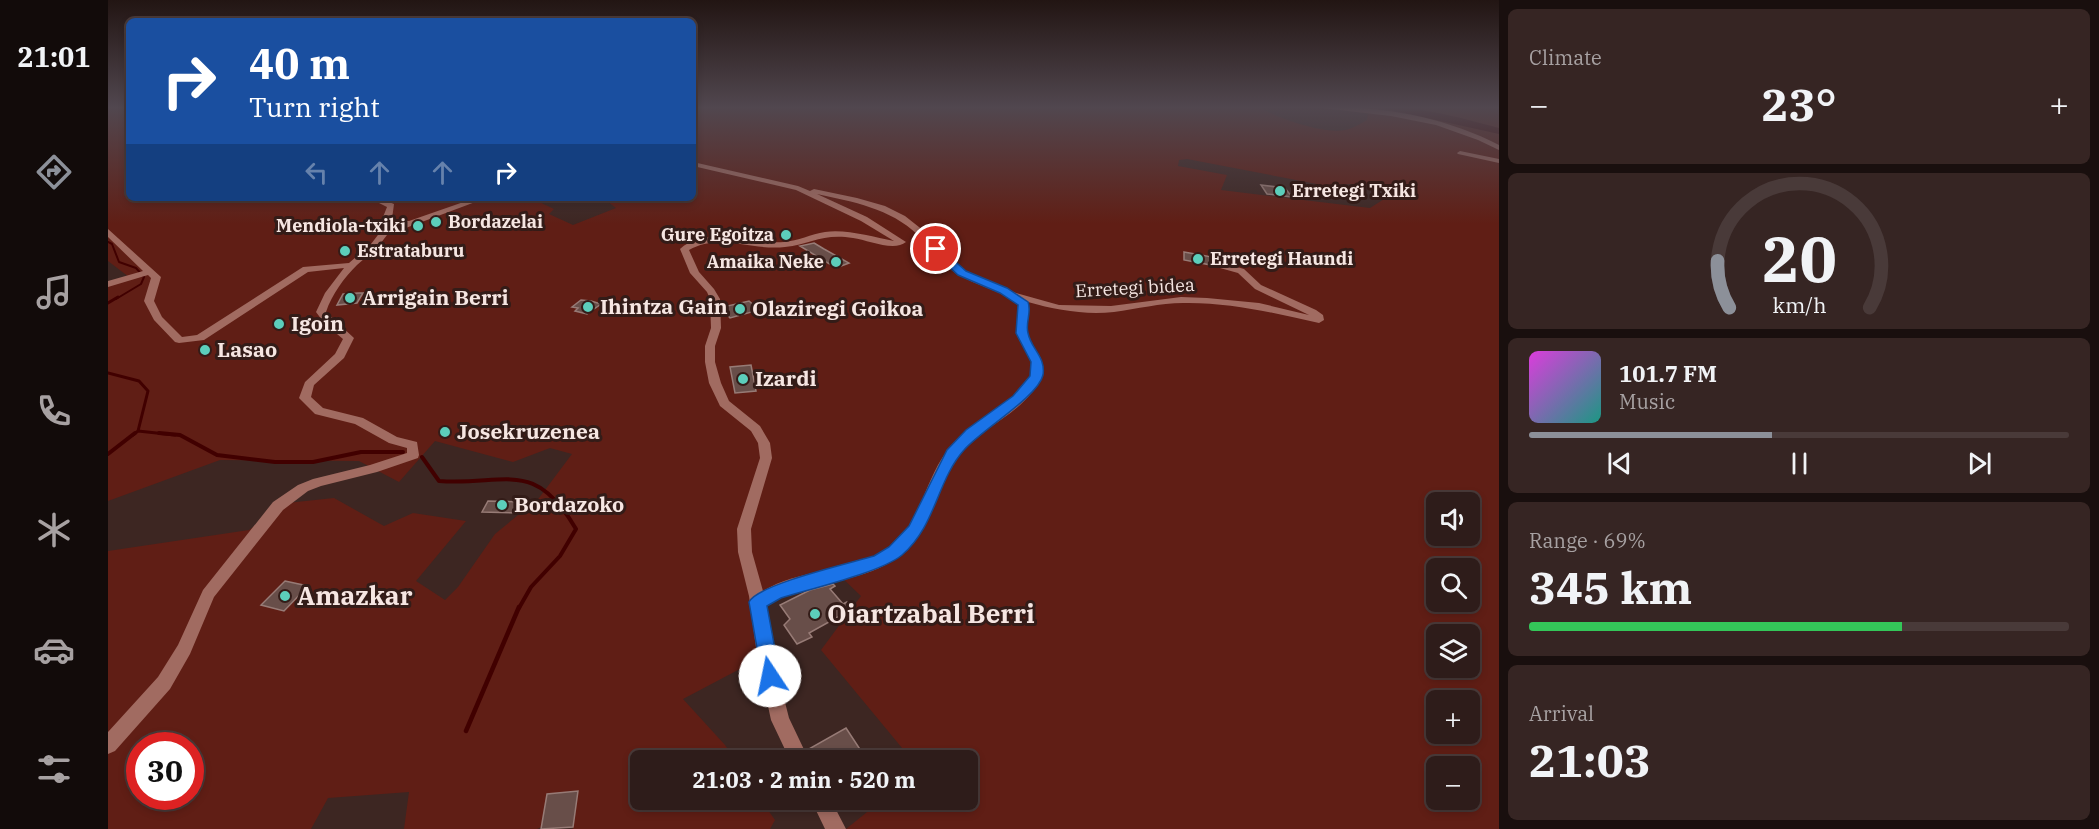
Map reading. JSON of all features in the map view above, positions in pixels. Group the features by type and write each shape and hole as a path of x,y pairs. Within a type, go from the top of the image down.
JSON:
{"street":[{"path":"1460,153 1499,161"},
{"path":"696,165 798,188 864,219 903,242 897,244 851,235 826,234 784,245 720,240 695,243 684,249 695,273 715,299 716,328 710,346 710,362 715,383 724,404 756,429 764,443 766,458 744,529 745,552 758,602 765,655 780,720 795,750"},
{"name":"Erretegi bidea","path":"798,188 857,200 892,213 921,233 948,263 962,273 1003,290 1059,308 1111,309 1172,301 1198,301 1259,306 1319,320 1319,317 1312,312 1258,287 1241,271 1223,266"},
{"path":"380,201 391,206 387,217 389,221 401,224 418,222"},
{"path":"108,745 164,683 184,649 208,594 278,506 303,488 318,482 372,469 412,455 413,445 393,440 359,421 319,411 305,398 309,384 340,356 349,338 329,322 321,312 324,302 352,265 378,245 384,233 474,201"},
{"path":"108,232 143,274"},
{"path":"108,284 143,274 156,277 149,301 158,318 179,340 192,340 222,325 297,273 313,268 352,265"},
{"path":"758,602 776,592 879,561 895,551 915,530 952,454 971,434 1028,389 1036,377 1038,367 1022,333 1024,304 1003,290"},
{"path":"826,810 836,829"}],"shaded area":[{"path":"108,147 126,147 126,201 537,201 554,209 549,214 573,225 616,208 607,201 696,201 696,147 1499,147 1499,829 846,829 870,810 978,810 978,750 904,750 821,650 861,596 836,572 770,592 755,661 683,699 728,750 630,750 630,810 768,810 775,820 770,829 573,829 566,816 537,829 404,829 409,792 328,798 311,829 108,829 108,551 249,530 287,503 334,498 384,526 413,513 466,521 416,581 445,600 458,587 495,534 539,498 572,454 550,448 513,462 435,441 399,482 359,461 220,460 108,501 108,283 129,277 108,261","holes":["1187,159 1322,185 1350,184 1400,189 1370,208 1221,190 1227,175 1178,166 1179,160"]}],"building":[{"name":"Erretegi Txiki","path":"1261,185 1285,188 1292,197 1267,194"},
{"path":"814,243 849,263 836,268 800,246"},
{"name":"Erretegi Haundi","path":"1184,252 1212,257 1211,265 1184,260"},
{"name":"Arrigain Berri","path":"363,293 357,303 337,305 343,294"},
{"name":"Ihintza Gain","path":"581,300 601,304 587,314 575,311 578,308 572,307"},
{"name":"Olaziregi Goikoa","path":"700,301 704,310 687,315 682,304"},
{"name":"Olaziregi Goikoa","path":"749,301 759,310 730,318 723,310 723,307"},
{"name":"Izardi","path":"751,365 756,391 735,393 730,367"},
{"name":"Bordazoko","path":"488,501 524,502 519,513 482,512"},
{"name":"Amazkar","path":"285,581 308,586 284,611 261,605"},
{"name":"Oiartzabal Berri","path":"833,584 835,586 830,589 843,604 847,602 854,608 809,633 812,637 797,644 784,625 790,619 780,605 810,590"},
{"path":"846,728 860,750 807,750"},
{"path":"578,791 573,827 541,829 547,794"}],"waterway":[{"path":"108,242 112,244 119,262 136,268 144,277 141,284 116,299"},
{"path":"108,303 118,297"},
{"path":"108,373 139,381 148,391 138,431"},
{"path":"133,435 138,431"},
{"path":"138,431 175,435"},
{"path":"108,454 135,433"},
{"path":"159,433 180,435 217,455 275,462 313,462 361,452 403,452"},
{"path":"422,457 439,481 501,479 532,483 561,506 576,529 560,556 531,587 519,608"},
{"path":"466,731 519,607"}],"place":[{"name":"Erretegi Txiki","path":"1280,191"},
{"name":"Bordazelai","path":"436,222"},
{"name":"Mendiola-txiki","path":"418,226"},
{"name":"Gure Egoitza","path":"786,235"},
{"name":"Estrataburu","path":"345,251"},
{"name":"Erretegi Haundi","path":"1198,259"},
{"name":"Amaika Neke","path":"836,262"},
{"name":"Arrigain Berri","path":"350,298"},
{"name":"Ihintza Gain","path":"588,307"},
{"name":"Olaziregi Goikoa","path":"740,309"},
{"name":"Igoin","path":"279,324"},
{"name":"Lasao","path":"205,350"},
{"name":"Izardi","path":"743,379"},
{"name":"Josekruzenea","path":"445,432"},
{"name":"Bordazoko","path":"502,505"},
{"name":"Amazkar","path":"285,596"},
{"name":"Oiartzabal Berri","path":"815,614"}],"route":[{"path":"770,676 758,602 776,592 888,557 915,530 952,454 971,434 1028,389 1036,377 1037,362 1022,333 1024,304 1022,301 1003,290 962,273 948,263 936,249"}]}
